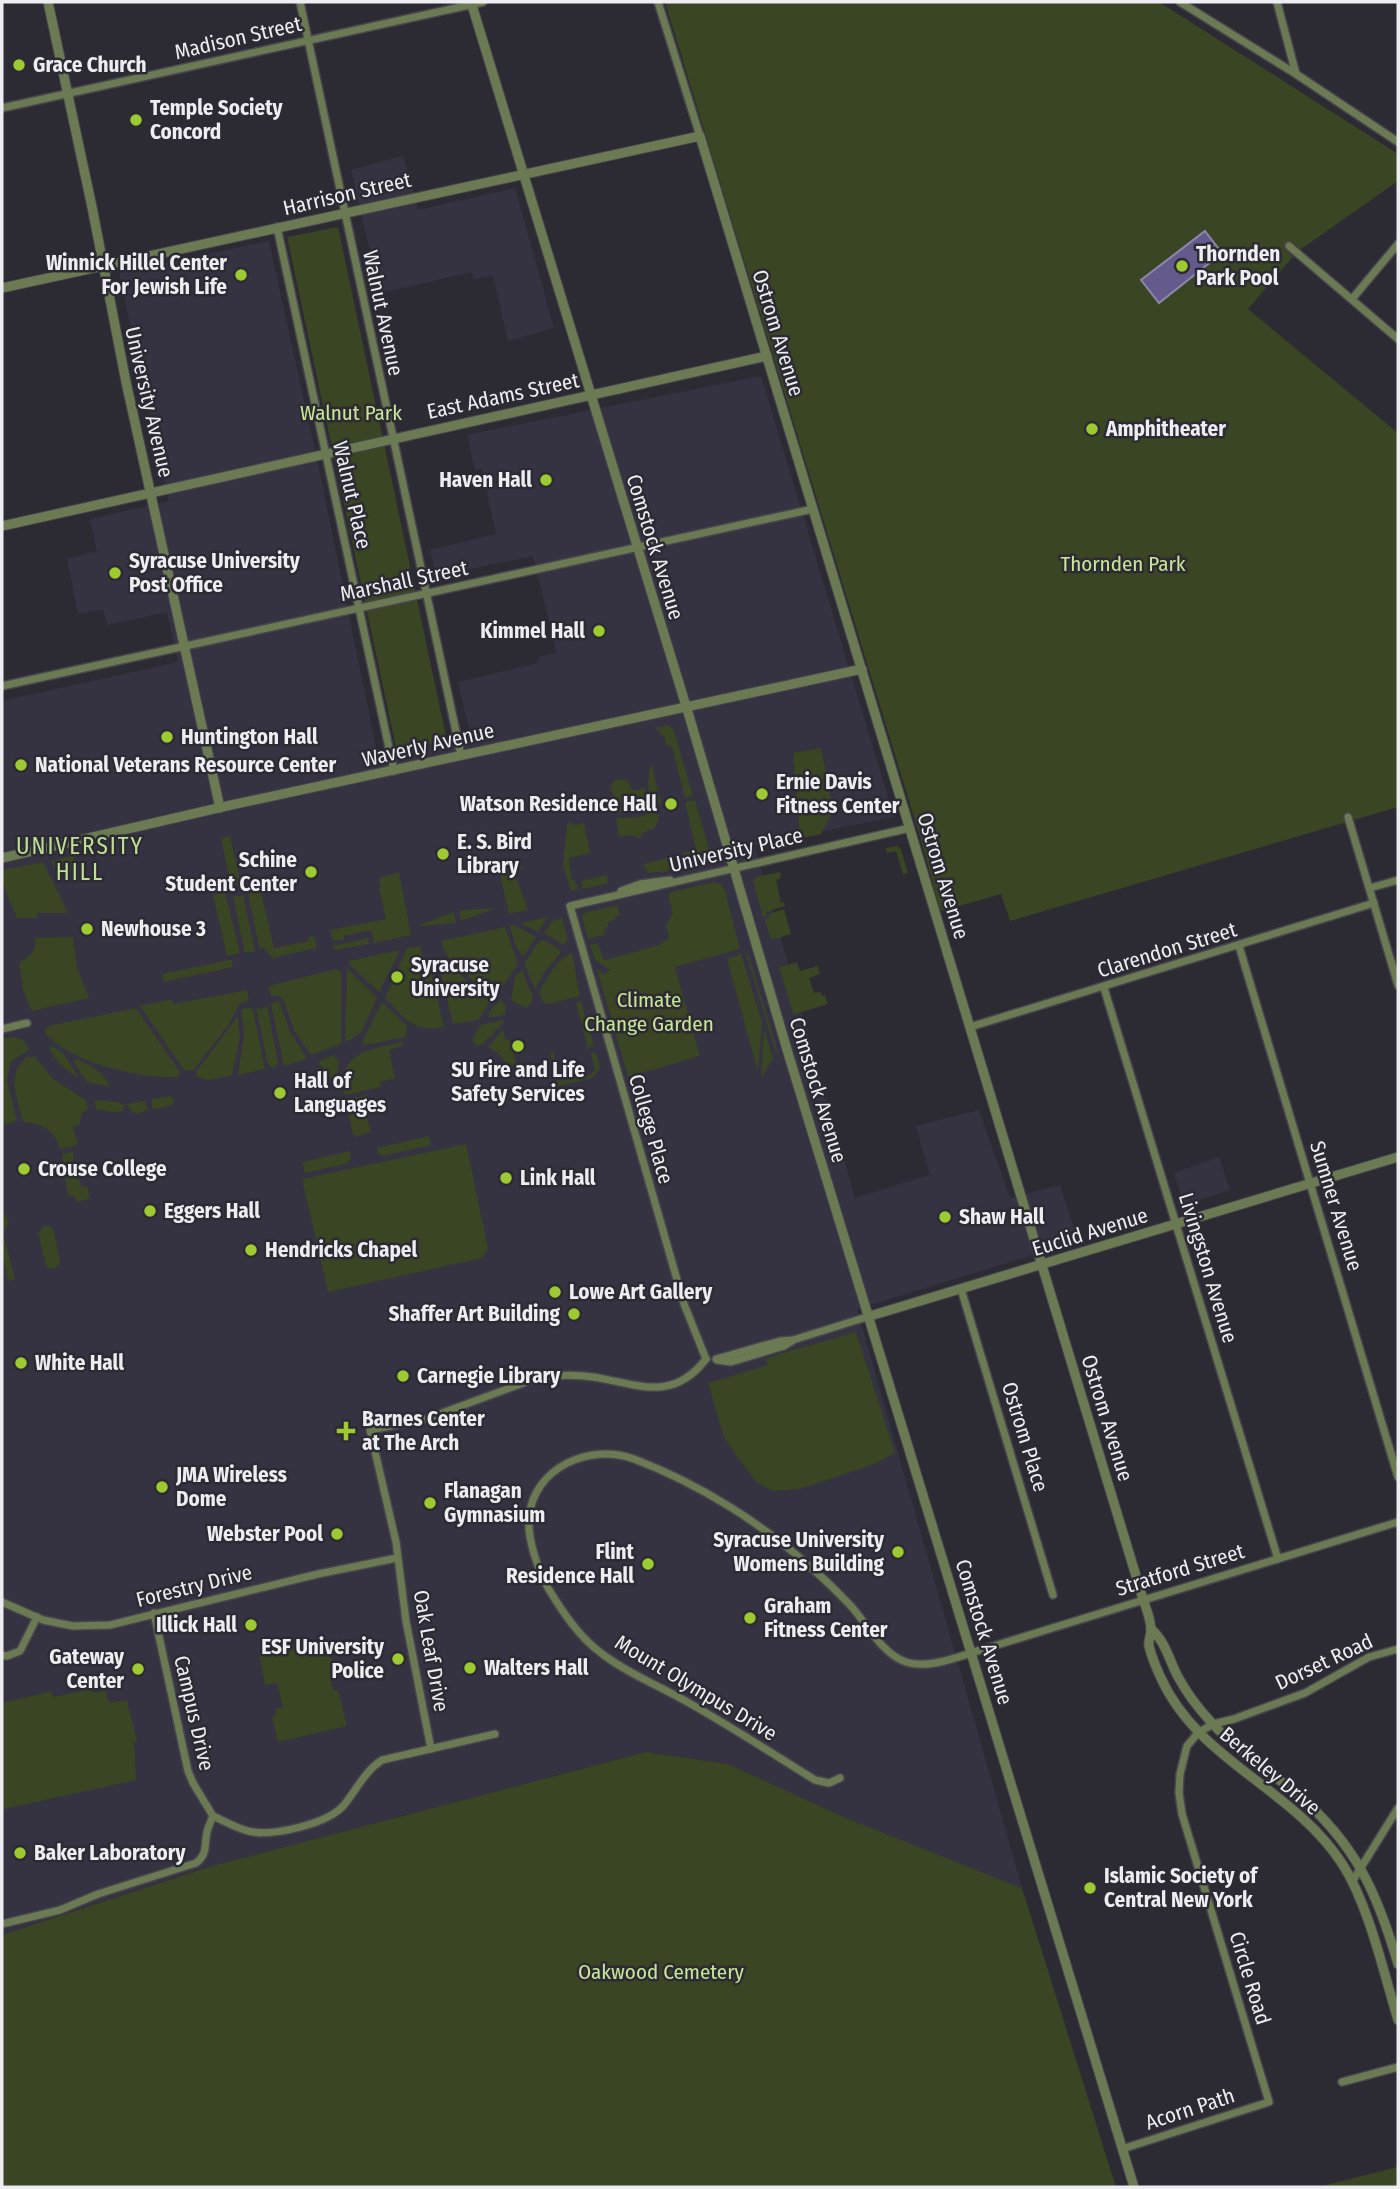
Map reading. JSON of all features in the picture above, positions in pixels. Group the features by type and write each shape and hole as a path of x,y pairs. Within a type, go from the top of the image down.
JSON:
{"street":[{"name":"University Avenue","path":"48,2 126,382 220,808"},
{"name":"Walnut Avenue","path":"300,2 461,755"},
{"name":"Madison Street","path":"2,108 483,2"},
{"name":"Ostrom Avenue","path":"659,2 1143,1599"},
{"path":"1180,2 1398,142"},
{"path":"1277,2 1296,74"},
{"name":"Comstock Avenue","path":"471,3 687,707 1134,2187"},
{"name":"Harrison Street","path":"2,288 700,136"},
{"name":"Walnut Place","path":"277,227 394,771"},
{"path":"1352,299 1398,244"},
{"path":"1289,246 1398,339"},
{"name":"East Adams Street","path":"2,526 767,356"},
{"name":"Marshall Street","path":"2,686 813,509"},
{"name":"Waverly Avenue","path":"2,858 862,669"},
{"path":"1348,817 1398,985"},
{"name":"University Place","path":"570,906 910,828"},
{"path":"1370,888 1398,880"},
{"name":"Clarendon Street","path":"970,1027 1374,903"},
{"name":"College Place","path":"570,906 684,1304 706,1359"},
{"name":"Sumner Avenue","path":"1238,946 1398,1476"},
{"name":"Livingston Avenue","path":"1104,988 1278,1559"},
{"path":"2,1029 27,1024"},
{"name":"Euclid Avenue","path":"706,1359 716,1359 780,1341 793,1340 1398,1157"},
{"name":"Ostrom Place","path":"961,1289 1053,1595"},
{"name":"Oak Leaf Drive","path":"431,1749 406,1621 396,1542 370,1430 426,1419 520,1383 550,1376 591,1377 655,1389 669,1386 691,1375 706,1359"},
{"name":"Mount Olympus Drive","path":"840,1777 829,1783 815,1780 689,1703 600,1653 583,1636 547,1586 530,1536 529,1520 534,1500 542,1484 553,1472 581,1457 604,1454 628,1457 662,1469 792,1549 851,1606 893,1655 916,1664 972,1653"},
{"name":"Stratford Street","path":"972,1653 1398,1522"},
{"name":"Forestry Drive","path":"3,1605 73,1626 110,1625 318,1574 397,1559"},
{"name":"Berkeley Drive","path":"1143,1599 1151,1629 1148,1644 1160,1677 1181,1713 1198,1733 1234,1766 1269,1788 1301,1815 1335,1855 1352,1882 1372,1933 1398,2021"},
{"name":"Campus Drive","path":"153,1613 188,1771 192,1783 213,1816"},
{"path":"2,1655 20,1651 37,1617"},
{"name":"Berkeley Drive","path":"1151,1629 1160,1637 1186,1690 1213,1724 1320,1814 1344,1841 1376,1897 1398,1964"},
{"name":"Dorset Road","path":"1198,1733 1213,1724 1305,1693 1368,1657 1398,1648"},
{"name":"Circle Road","path":"1198,1733 1186,1746 1179,1782 1182,1814 1269,2102"},
{"path":"2,1924 60,1910 97,1894 196,1863 202,1859 206,1850 206,1833 213,1816 249,1831 261,1832 282,1830 326,1819 343,1806 371,1767 383,1760 495,1734"},
{"path":"1352,1882 1398,1808"},
{"path":"1342,2082 1398,2067"},
{"name":"Acorn Path","path":"1122,2149 1269,2102"}],"shaded area":[{"path":"403,156 418,210 515,188 554,328 508,341 493,275 474,279 472,272 380,293 351,170"},
{"name":"Thornden Park Pool","path":"1205,231 1222,253 1159,303 1141,280"},
{"name":"Syracuse University","path":"269,241 378,757 470,734 458,682 538,663 539,657 557,653 533,556 436,576 430,550 496,534 482,469 475,470 467,435 761,376 894,817 754,845 855,1198 930,1175 916,1126 979,1110 1010,1198 1060,1185 1078,1241 857,1309 1022,1888 846,1818 728,1764 646,1752 212,1866 2,1935 2,701 178,662 167,612 107,625 103,609 78,614 67,559 97,551 90,519 169,501 119,273"},
{"path":"1219,1157 1230,1190 1184,1205 1174,1173"}],"green space":[{"name":"Thornden Park","path":"665,2 1159,2 1398,154 1398,181 1297,252 1248,309 1398,433 1398,807 1010,921 1001,894 940,910 921,840"},
{"name":"Walnut Park","path":"338,227 447,741 397,752 287,237"},
{"path":"668,725 674,731 693,796 685,798 673,750 670,745 666,745 664,735 661,736 655,728"},
{"path":"821,748 833,810 821,834 800,839 793,753"},
{"path":"650,766 661,804 656,803 650,795"},
{"path":"615,780 628,781 632,790 644,787 650,806 638,813 614,812 615,799 610,788"},
{"path":"695,800 711,856 704,864 686,868 683,853 696,850 685,802"},
{"path":"652,812 657,814 659,819 655,828 644,832 640,838 630,835 619,837 616,818 640,817"},
{"path":"573,822 574,825 584,823 590,853 569,858 571,878 578,889 571,891 563,865 567,824"},
{"path":"230,836 241,884 231,886 221,838"},
{"path":"897,846 901,849 908,873 903,874 896,851 887,853 886,848"},
{"path":"73,856 82,886 76,871 57,874 51,861"},
{"path":"668,858 668,871 648,873 643,864"},
{"path":"43,862 68,913 37,913 37,918 17,918 5,888 2,870"},
{"path":"521,866 522,869 515,871 528,910 509,914 499,871"},
{"path":"399,872 411,935 374,943 371,930 333,941 330,930 386,919 379,878"},
{"path":"780,872 781,878 776,880 781,903 784,902 785,906 766,912 767,916 763,917 753,880"},
{"path":"607,875 608,883 583,889 581,881"},
{"name":"Climate Change Garden","path":"714,882 721,884 725,891 740,949 675,967 700,1056 628,1077 597,969 604,974 610,970 595,960 590,945 598,943 606,960 659,945 669,938 666,925 673,913 668,895"},
{"path":"261,891 274,948 309,941 308,937 314,936 317,948 272,958 265,949 259,947 248,894"},
{"path":"225,892 240,953 227,956 213,895"},
{"path":"243,895 255,951 245,953 233,897"},
{"path":"618,905 619,916 608,922 604,929 605,935 588,939 582,916 584,913"},
{"path":"497,908 461,921 459,911"},
{"path":"784,909 791,934 771,940 765,920 769,914"},
{"path":"454,912 456,923 419,926 419,925"},
{"path":"548,917 538,932 521,923"},
{"path":"562,918 568,940 564,945 544,933 552,921"},
{"path":"514,925 536,937 523,957 516,947 510,926"},
{"path":"505,927 518,964 498,993 463,973 449,957 441,941"},
{"path":"73,937 77,967 89,998 32,1011 23,990 19,962 32,953 35,938"},
{"path":"368,938 369,944 334,950 333,946"},
{"path":"544,940 562,951 535,989 524,964 539,941"},
{"path":"420,946 424,962 429,961 444,1027 417,1026 404,1018 385,998 407,948"},
{"path":"400,950 379,992 350,965 349,961"},
{"path":"572,953 580,996 550,1004 544,1003 539,993 544,982 557,964"},
{"path":"746,953 777,1049 776,1053"},
{"path":"741,954 762,1022 758,1072 727,959"},
{"path":"443,959 466,980 493,997 478,1020 453,1024 438,960"},
{"path":"232,960 233,967 164,982 162,974"},
{"path":"797,962 800,971 818,966 820,974 809,978 814,993 821,992 822,996 825,995 828,1004 793,1013 779,967"},
{"path":"347,968 377,998 362,1031 347,1042 345,1040"},
{"path":"337,969 341,972 341,1044 311,1055 295,1032 283,999 276,995 271,996 268,986"},
{"path":"522,970 532,994 532,1002 526,1008 511,1000 515,976"},
{"path":"247,990 249,1000 240,1004 229,1024 193,1071 184,1070 140,1006 172,999 174,1004"},
{"path":"500,1000 506,1005 505,1015 489,1018 489,1012"},
{"path":"277,1001 290,1032 306,1056 306,1059 284,1066 271,1004"},
{"path":"581,1001 594,1046 588,1048 576,1003"},
{"path":"382,1002 407,1026 406,1037 364,1045 362,1042"},
{"path":"267,1005 278,1063 273,1068 268,1065 256,1007 261,1010"},
{"path":"248,1007 253,1010 265,1069 238,1075 244,1034 241,1010"},
{"path":"136,1008 180,1072 178,1077 144,1075 106,1067 70,1052 44,1032 49,1026"},
{"path":"238,1016 240,1038 232,1075 210,1080 197,1077 196,1072"},
{"path":"504,1020 484,1043 477,1046 472,1041 480,1025"},
{"path":"764,1029 773,1058 761,1079"},
{"path":"503,1030 517,1065 508,1065 499,1054 488,1047"},
{"path":"2,1038 24,1040 29,1050 11,1061 7,1080 17,1121 2,1125"},
{"path":"403,1042 404,1045 389,1050 395,1078 380,1082 381,1087 346,1095 344,1093 346,1068 352,1060 369,1050"},
{"path":"52,1046 63,1053 79,1078 58,1061 49,1047"},
{"path":"553,1051 561,1081 590,1075 595,1070 591,1054 596,1052 600,1068 593,1078 558,1086 550,1052"},
{"path":"333,1055 339,1061 336,1084 318,1062"},
{"path":"27,1057 35,1057 53,1079 86,1100 88,1109 82,1113 79,1125 73,1126 78,1145 60,1149 55,1137 47,1129 23,1122 16,1096 15,1079 16,1071"},
{"path":"76,1059 97,1070 111,1087 87,1082 73,1061"},
{"path":"367,1095 371,1113 367,1117 371,1132 356,1137 347,1107 352,1103 352,1098"},
{"path":"171,1096 174,1100 172,1105 152,1108 152,1099"},
{"path":"94,1100 118,1102 124,1105 123,1111 96,1109"},
{"path":"145,1101 148,1110 137,1114 132,1112 127,1104"},
{"path":"429,1136 431,1145 383,1156 378,1153 377,1148"},
{"path":"466,1144 488,1248 482,1258 328,1292 302,1179"},
{"path":"74,1151 73,1167 82,1187 87,1186 90,1199 77,1202 73,1195 68,1196 62,1154"},
{"path":"350,1151 349,1163 305,1173 302,1162"},
{"path":"2,1211 9,1221 3,1233 15,1280 8,1281 2,1251"},
{"path":"44,1226 50,1226 54,1231 60,1261 55,1268 48,1268 45,1263 38,1232"},
{"path":"856,1332 895,1453 872,1465 800,1489 773,1491 756,1482 724,1438 708,1383 768,1365 766,1359 776,1355"},
{"path":"327,1640 335,1676 330,1678 333,1690 338,1690 347,1726 278,1742 272,1716 276,1714 275,1709 283,1707 277,1683 265,1685 259,1654"},
{"path":"90,1689 94,1693 105,1690 109,1703 127,1700 137,1741 133,1743 136,1780 2,1808 2,1703 52,1691 53,1697"},
{"name":"Oakwood Cemetery","path":"646,1752 728,1764 846,1818 1022,1888 1116,2187 2,2187 2,1935 212,1866"},
{"path":"1398,2167 1398,2187 1318,2187"}],"place":[{"name":"Grace Church","path":"19,65"},
{"name":"Temple Society Concord","path":"136,120"},
{"name":"Thornden Park Pool","path":"1182,266"},
{"name":"Winnick Hillel Center For Jewish Life","path":"241,275"},
{"name":"Amphitheater","path":"1092,429"},
{"name":"Haven Hall","path":"546,480"},
{"name":"Syracuse University Post Office","path":"115,573"},
{"name":"Kimmel Hall","path":"599,631"},
{"name":"Huntington Hall","path":"167,737"},
{"name":"National Veterans Resource Center","path":"21,765"},
{"name":"Ernie Davis Fitness Center","path":"762,794"},
{"name":"Watson Residence Hall","path":"671,804"},
{"name":"E. S. Bird Library","path":"443,854"},
{"name":"Schine Student Center","path":"311,872"},
{"name":"Newhouse 3","path":"87,929"},
{"name":"Syracuse University","path":"397,977"},
{"name":"SU Fire and Life Safety Services","path":"518,1046"},
{"name":"Hall of Languages","path":"280,1093"},
{"name":"Crouse College","path":"24,1169"},
{"name":"Link Hall","path":"506,1178"},
{"name":"Eggers Hall","path":"150,1211"},
{"name":"Shaw Hall","path":"945,1217"},
{"name":"Hendricks Chapel","path":"251,1250"},
{"name":"Lowe Art Gallery","path":"555,1292"},
{"name":"Shaffer Art Building","path":"574,1314"},
{"name":"White Hall","path":"21,1363"},
{"name":"Carnegie Library","path":"403,1376"},
{"name":"Barnes Center at The Arch","path":"346,1431"},
{"name":"JMA Wireless Dome","path":"162,1487"},
{"name":"Flanagan Gymnasium","path":"430,1503"},
{"name":"Webster Pool","path":"337,1534"},
{"name":"Syracuse University Womens Building","path":"898,1552"},
{"name":"Flint Residence Hall","path":"648,1564"},
{"name":"Graham Fitness Center","path":"750,1618"},
{"name":"Illick Hall","path":"251,1625"},
{"name":"ESF University Police","path":"398,1659"},
{"name":"Walters Hall","path":"470,1668"},
{"name":"Gateway Center","path":"138,1669"},
{"name":"Baker Laboratory","path":"20,1853"},
{"name":"Islamic Society of Central New York","path":"1090,1888"}],"district":[{"name":"UNIVERSITY HILL","path":"80,859"}]}
